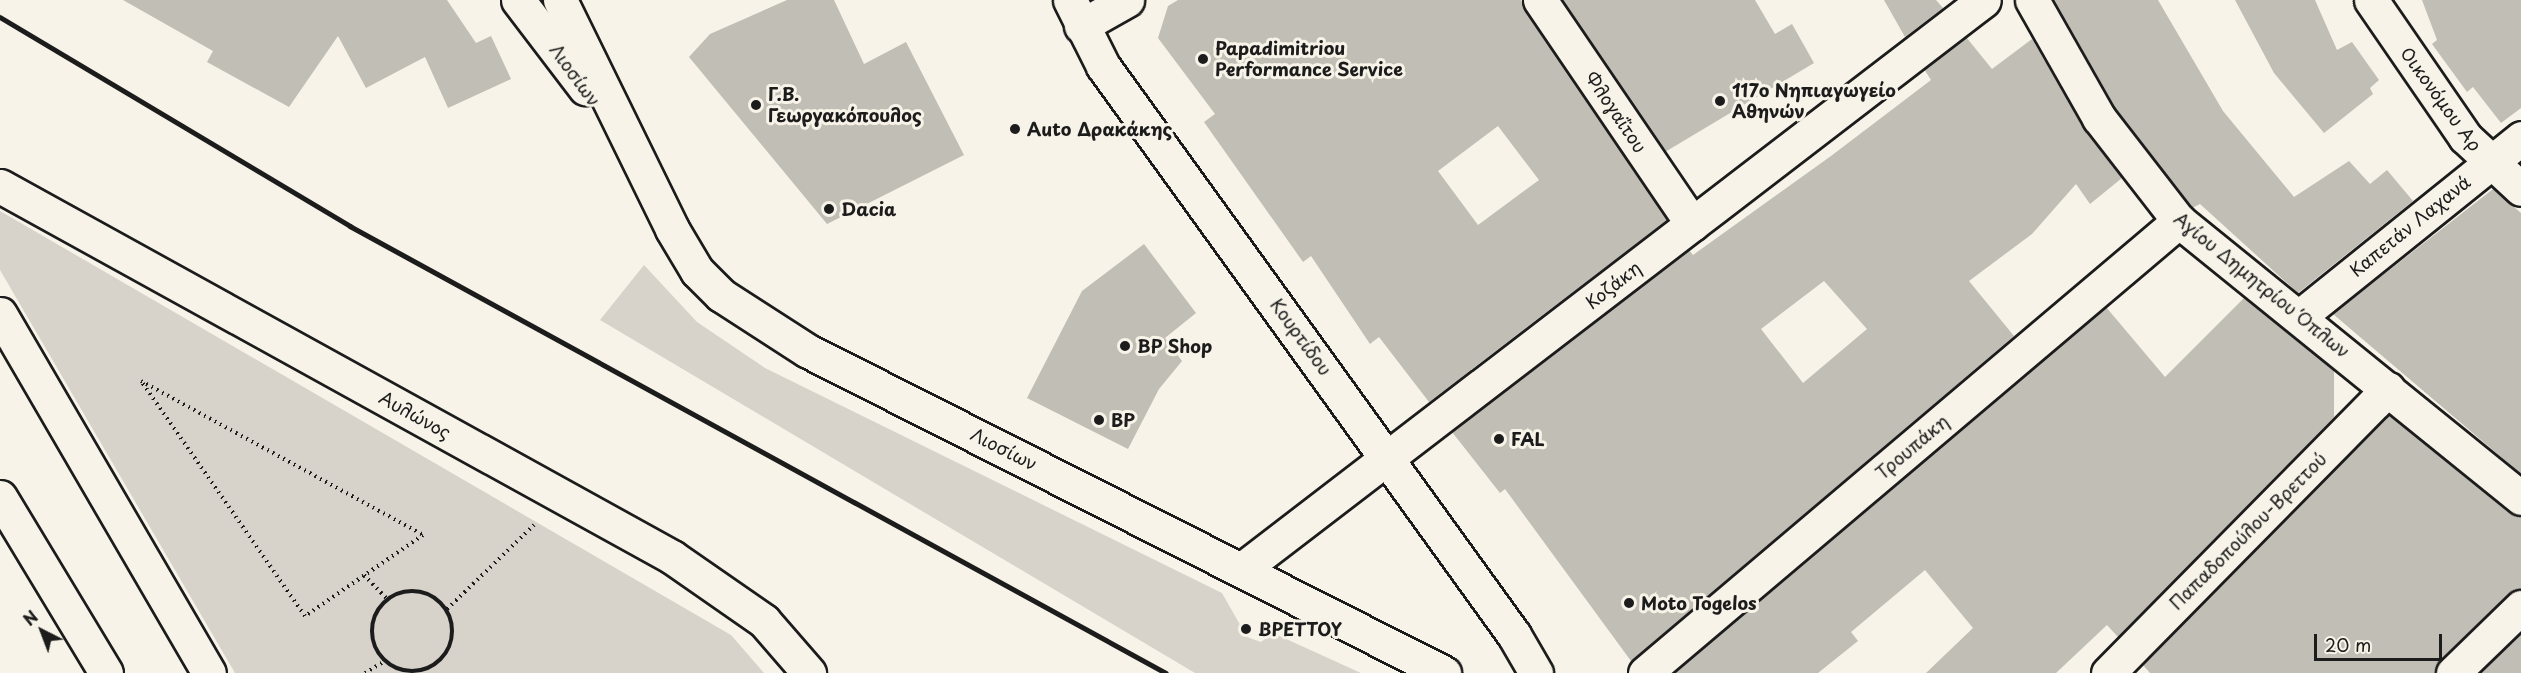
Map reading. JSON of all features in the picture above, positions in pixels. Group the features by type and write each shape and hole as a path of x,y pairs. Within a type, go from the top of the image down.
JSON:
{"main road":[{"name":"Λιοσίων","path":"518,0 630,151"},
{"name":"Λιοσίων","path":"561,0 630,151 698,271 754,319 1444,673"},
{"path":"1076,13 1127,0"},
{"name":"Φλογαΐτου","path":"1540,0 1692,224"},
{"name":"Κοζάκη","path":"1241,570 1984,0"},
{"name":"Αγίου Δημητρίου Όπλων","path":"2032,0 2099,118 2179,220 2300,316 2521,498"},
{"name":"Οικονόμου Αρ","path":"2371,0 2465,137 2521,189"},
{"name":"Κουρτίδου","path":"1076,13 1103,66 1387,458 1536,673"},
{"name":"Καπετάν Λαχανά","path":"2300,316 2521,138"},
{"name":"Αυλώνος","path":"0,186 672,557 764,621 809,673"},
{"name":"Τρουπάκη","path":"1645,673 2179,220"},
{"path":"0,314 209,673"},
{"name":"Παπαδοπούλου-Βρεττού","path":"2108,673 2388,389"},
{"path":"0,497 106,673"},
{"path":"2453,673 2521,607"}],"path":[{"path":"141,381 423,535 364,575 305,616 141,381"},
{"path":"447,609 562,496"},
{"path":"364,575 387,599"},
{"path":"412,590 427,593 447,609 453,634 442,657 408,671 385,661 374,643 372,622 387,599 412,590"},
{"path":"365,673 385,661"}],"shaded area":[{"path":"0,211 731,635 764,673 235,673 0,270"},
{"path":"644,265 697,322 765,368 1222,593 1247,637 1261,642 1273,633 1361,673 1195,673 600,320"}],"building":[{"path":"123,0 447,0 476,43 491,36 511,79 448,108 425,57 366,88 338,36 289,107 207,62 213,51"},
{"path":"787,0 834,0 864,64 906,42 964,155 827,224 689,57 710,34"},
{"path":"1178,0 1521,0 1667,220 1429,402 1379,337 1370,344 1311,256 1303,262 1204,122 1215,114 1158,38 1168,6","holes":["1498,126 1539,180 1478,225 1438,171"]},
{"path":"1563,0 1755,0 1775,34 1792,24 1814,63 1665,152"},
{"path":"1884,0 1936,0 1943,8 1905,37"},
{"path":"2054,0 2158,0 2223,111 2294,197 2349,161 2370,184 2387,170 2413,201 2298,293 2200,204 2192,208 2115,108"},
{"path":"2235,0 2315,0 2337,50 2352,42 2379,80 2370,88 2373,94 2324,133 2274,73"},
{"path":"2422,0 2521,0 2521,108 2501,123 2473,87 2467,92 2432,44 2437,40"},
{"path":"1966,37 1992,69 2032,39 2083,127 2122,178 2090,204 2076,184 2032,234 1969,281 2014,336 1631,661 1505,489 1500,493 1452,432 1689,250 1693,255 1831,156 1931,80 1924,69","holes":["1824,281 1867,329 1803,383 1761,329"]},
{"path":"2493,189 2521,213 2521,474 2333,314"},
{"path":"1144,244 1196,313 1165,338 1182,361 1159,389 1128,449 1027,398 1082,291"},
{"path":"2244,298 2334,370 2334,417 2118,637 2107,625 2056,673 1926,673 1973,628 1925,570 1851,632 1858,641 1818,673 1674,673 2106,307 2165,377"},
{"path":"2389,415 2509,513 2521,516 2521,589 2508,594 2440,660 2435,673 2150,673 2143,665"},
{"path":"2521,633 2521,673 2480,673"}],"railway":[{"path":"0,17 350,226 1166,673"}],"place":[{"name":"Papadimitriou Performance Service","path":"1203,59"},
{"name":"117ο Νηπιαγωγείο Αθηνών","path":"1720,101"},
{"name":"Γ.Β. Γεωργακόπουλος","path":"756,105"},
{"name":"Auto Δρακάκης","path":"1015,129"},
{"name":"Dacia","path":"829,209"},
{"name":"BP Shop","path":"1125,346"},
{"name":"BP","path":"1099,420"},
{"name":"FAL","path":"1499,439"},
{"name":"Moto Togelos","path":"1629,603"},
{"name":"ΒΡΕΤΤΟΥ","path":"1246,629"}]}
